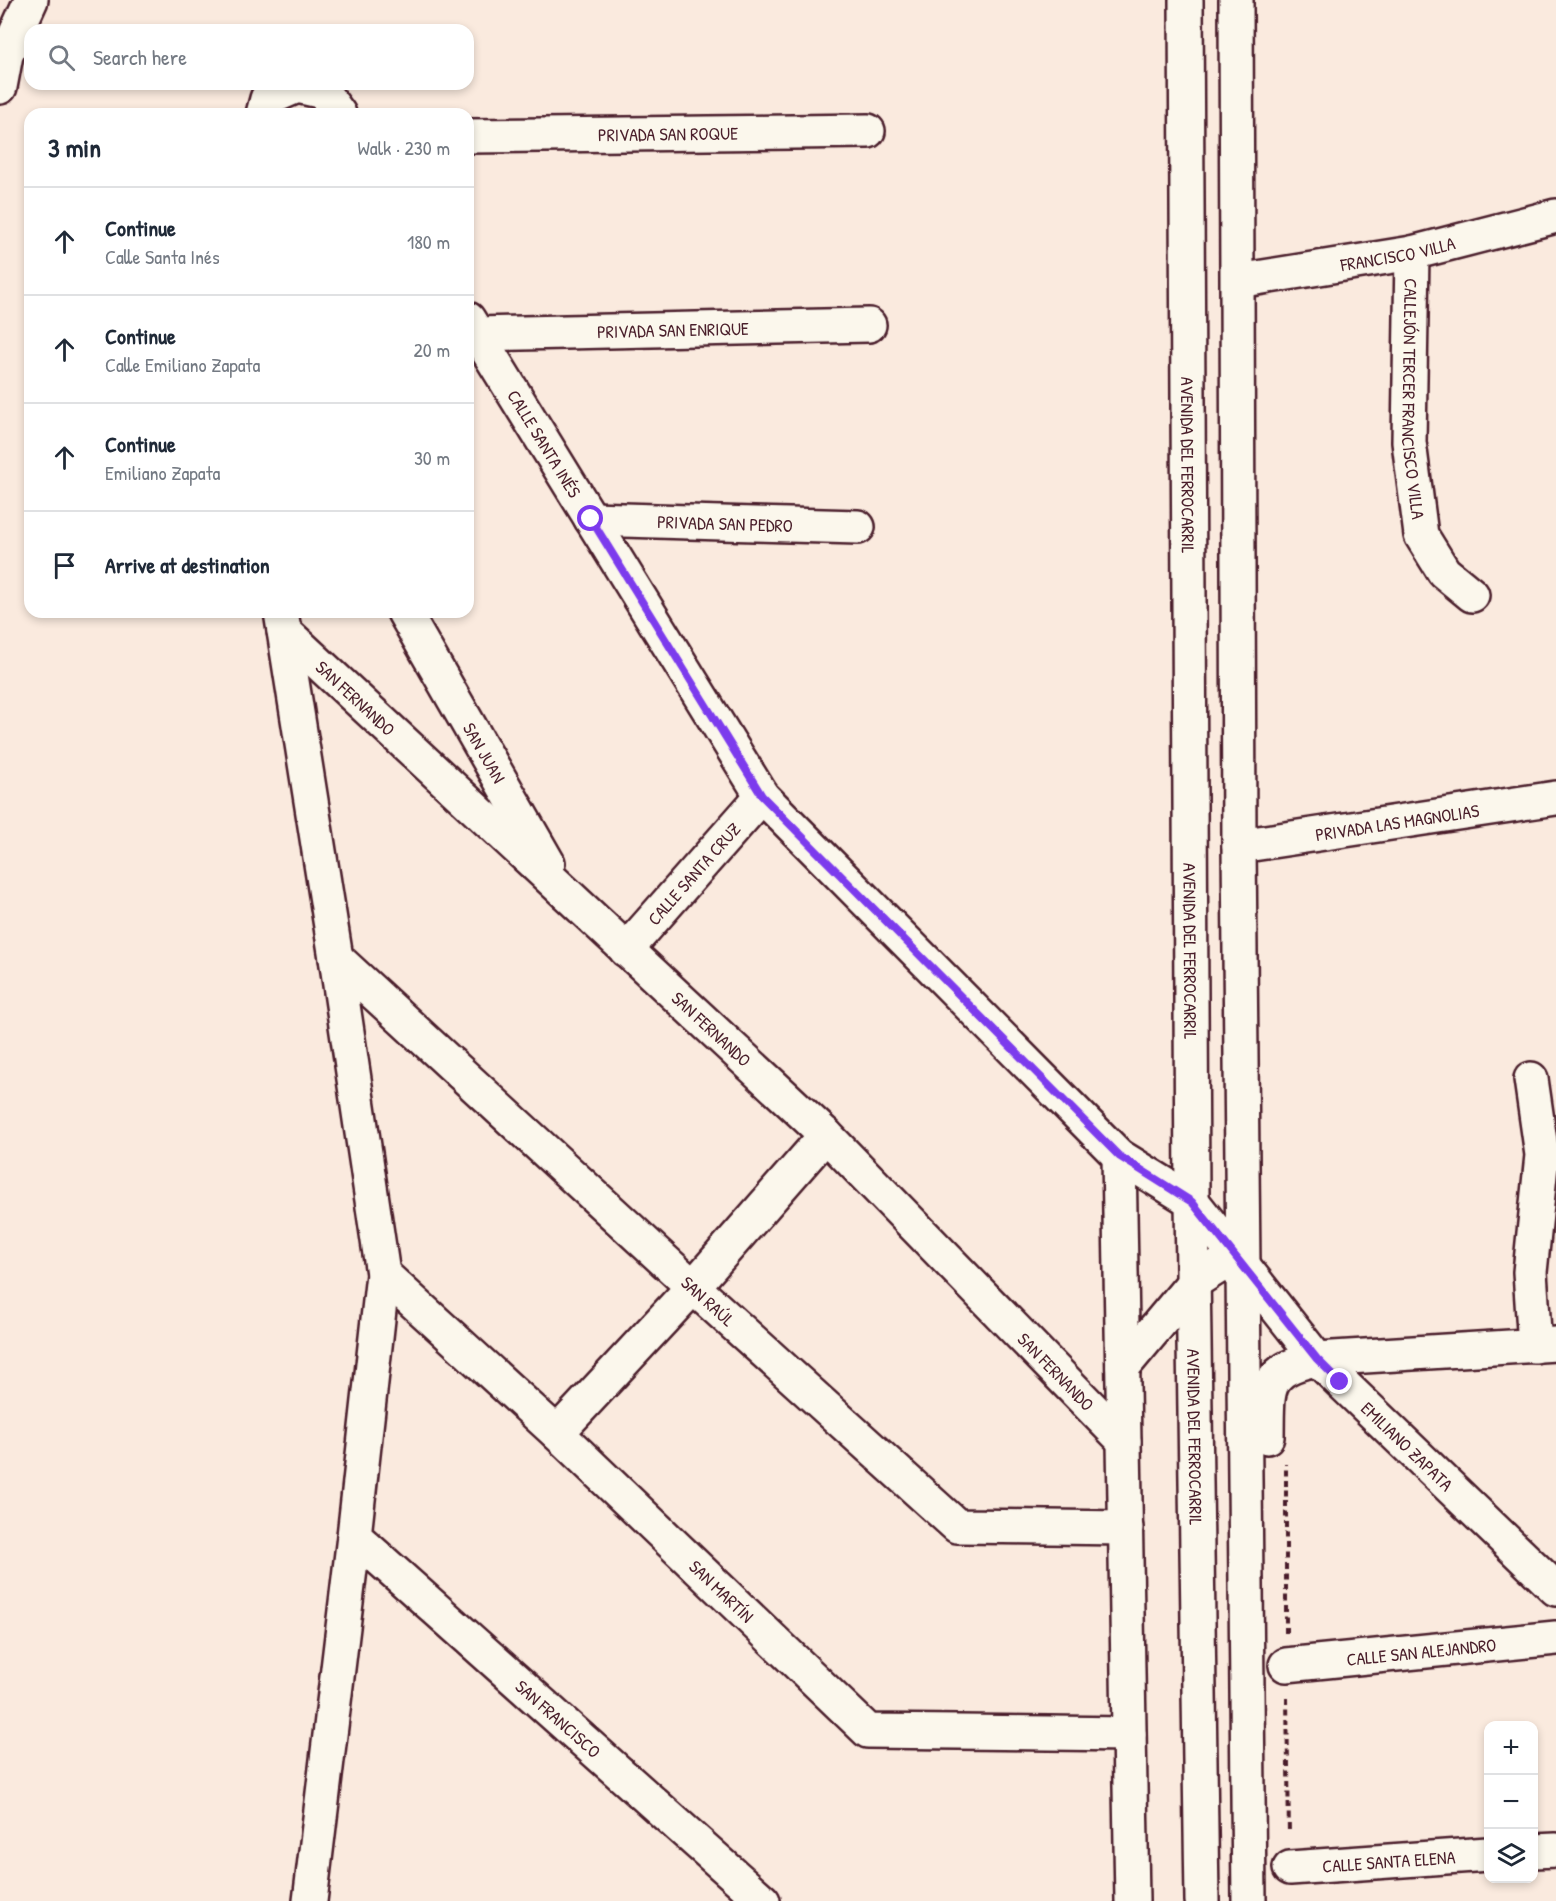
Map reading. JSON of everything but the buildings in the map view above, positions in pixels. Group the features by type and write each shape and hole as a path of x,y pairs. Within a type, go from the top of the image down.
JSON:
{"street":[{"path":"0,87 6,55 32,0"},
{"name":"AVENIDA DEL FERROCARRIL","path":"1186,0 1192,1202 1202,1901"},
{"path":"1236,0 1239,846 1250,1901"},
{"path":"265,108 267,99 288,90"},
{"path":"314,90 323,92 335,108"},
{"name":"PRIVADA SAN ROQUE","path":"474,136 868,131"},
{"name":"FRANCISCO VILLA","path":"1238,281 1412,253 1556,216"},
{"name":"CALLEJÓN TERCER FRANCISCO VILLA","path":"1412,253 1409,442 1421,535 1444,572 1472,595"},
{"name":"PRIVADA SAN ENRIQUE","path":"474,326 869,325"},
{"name":"CALLE SANTA INÉS","path":"474,328 762,796 1119,1156 1192,1202 1245,1268"},
{"name":"PRIVADA SAN PEDRO","path":"591,519 858,527"},
{"name":"SAN JUAN","path":"407,618 566,893"},
{"path":"282,622 336,958 383,1274 310,1901"},
{"name":"SAN FERNANDO","path":"282,622 626,950 826,1135 1124,1441"},
{"name":"CALLE SANTA CRUZ","path":"626,950 762,796"},
{"name":"PRIVADA LAS MAGNOLIAS","path":"1239,846 1556,798"},
{"name":"SAN RAÚL","path":"336,958 693,1287 957,1526 1126,1528"},
{"path":"1246,1574 1264,1517 1268,1388 1282,1371 1298,1363 1317,1359 1546,1345 1530,1272 1542,1155 1531,1079"},
{"path":"557,1433 693,1287 826,1135"},
{"path":"1119,1156 1132,1901"},
{"path":"1123,1367 1194,1282 1221,1265 1245,1268"},
{"name":"EMILIANO ZAPATA","path":"1245,1268 1317,1359 1556,1589"},
{"name":"SAN MARTÍN","path":"383,1274 557,1433 868,1731 1129,1734"},
{"name":"SAN FRANCISCO","path":"354,1536 763,1901"},
{"name":"CALLE SAN ALEJANDRO","path":"1286,1665 1553,1641"},
{"path":"1538,1851 1556,1850"},
{"name":"CALLE SANTA ELENA","path":"1290,1868 1484,1854"}],"path":[{"path":"1286,1455 1286,1665 1290,1868"}],"route":[{"path":"591,519 762,796 1119,1156 1192,1202 1317,1359 1340,1382"}]}
